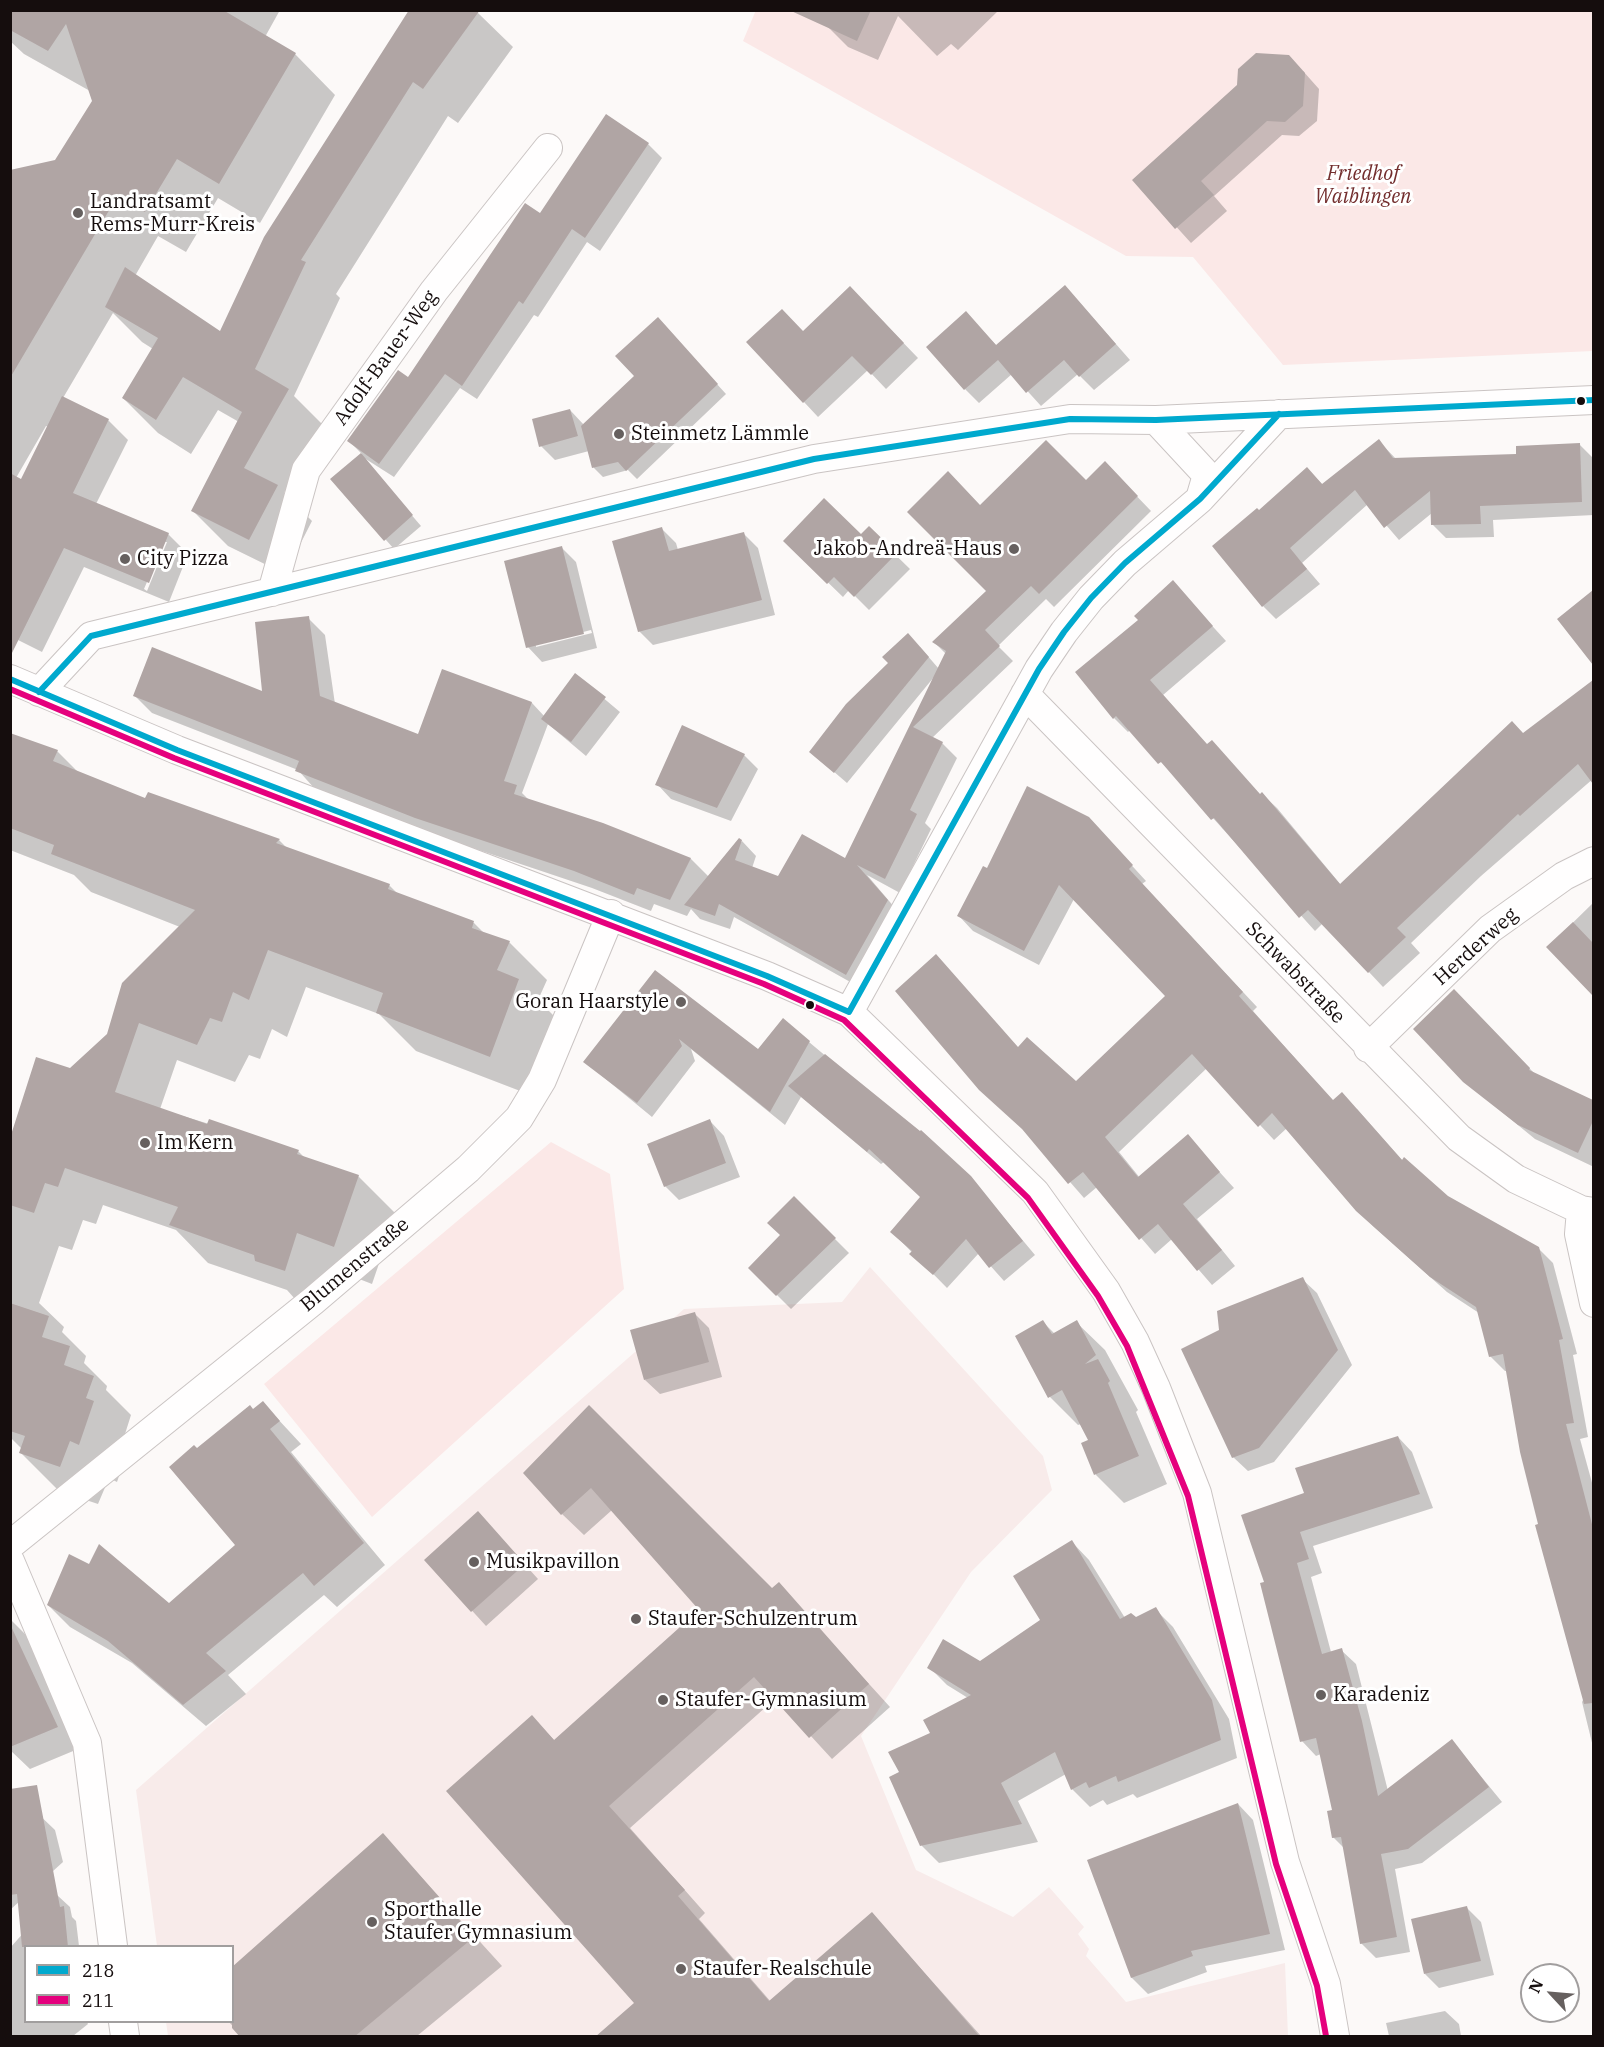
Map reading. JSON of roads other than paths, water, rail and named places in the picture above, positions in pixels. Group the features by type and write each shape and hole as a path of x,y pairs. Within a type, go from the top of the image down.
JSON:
{"street":[{"name":"Adolf-Bauer-Weg","path":"272,592 306,470 434,291 548,148"},
{"path":"39,692 91,636 813,459 1070,419 1156,420 1593,400"},
{"path":"849,1012 1039,669 1091,598 1125,563 1200,499 1279,414"},
{"path":"1156,420 1207,475 1200,499"},
{"path":"10,679 177,750 611,915 767,976 849,1012 1035,1192 1106,1291 1136,1342 1197,1493 1285,1862 1326,1984 1335,2037"},
{"name":"Schwabstraße","path":"1025,694 1368,1048 1459,1138 1516,1179 1587,1211"},
{"name":"Herderweg","path":"1368,1048 1490,929 1564,876 1593,861"},
{"name":"Blumenstraße","path":"10,1545 313,1301 468,1168 519,1118 542,1080 611,915"},
{"path":"1587,1211 1579,1234 1593,1303"},
{"path":"10,1561 87,1743 113,1945"}],"place":[{"name":"Landratsamt Rems-Murr-Kreis","path":"78,213"},
{"name":"Steinmetz Lämmle","path":"619,434"},
{"name":"Jakob-Andreä-Haus","path":"1014,549"},
{"name":"City Pizza","path":"125,559"},
{"name":"Goran Haarstyle","path":"681,1002"},
{"name":"Im Kern","path":"145,1143"},
{"name":"Musikpavillon","path":"474,1562"},
{"name":"Staufer-Schulzentrum","path":"636,1619"},
{"name":"Karadeniz","path":"1321,1695"},
{"name":"Staufer-Gymnasium","path":"663,1700"},
{"name":"Sporthalle Staufer Gymnasium","path":"372,1922"},
{"name":"Staufer-Realschule","path":"681,1969"}],"park label":[{"name":"Friedhof Waiblingen","path":"1363,186"}]}
